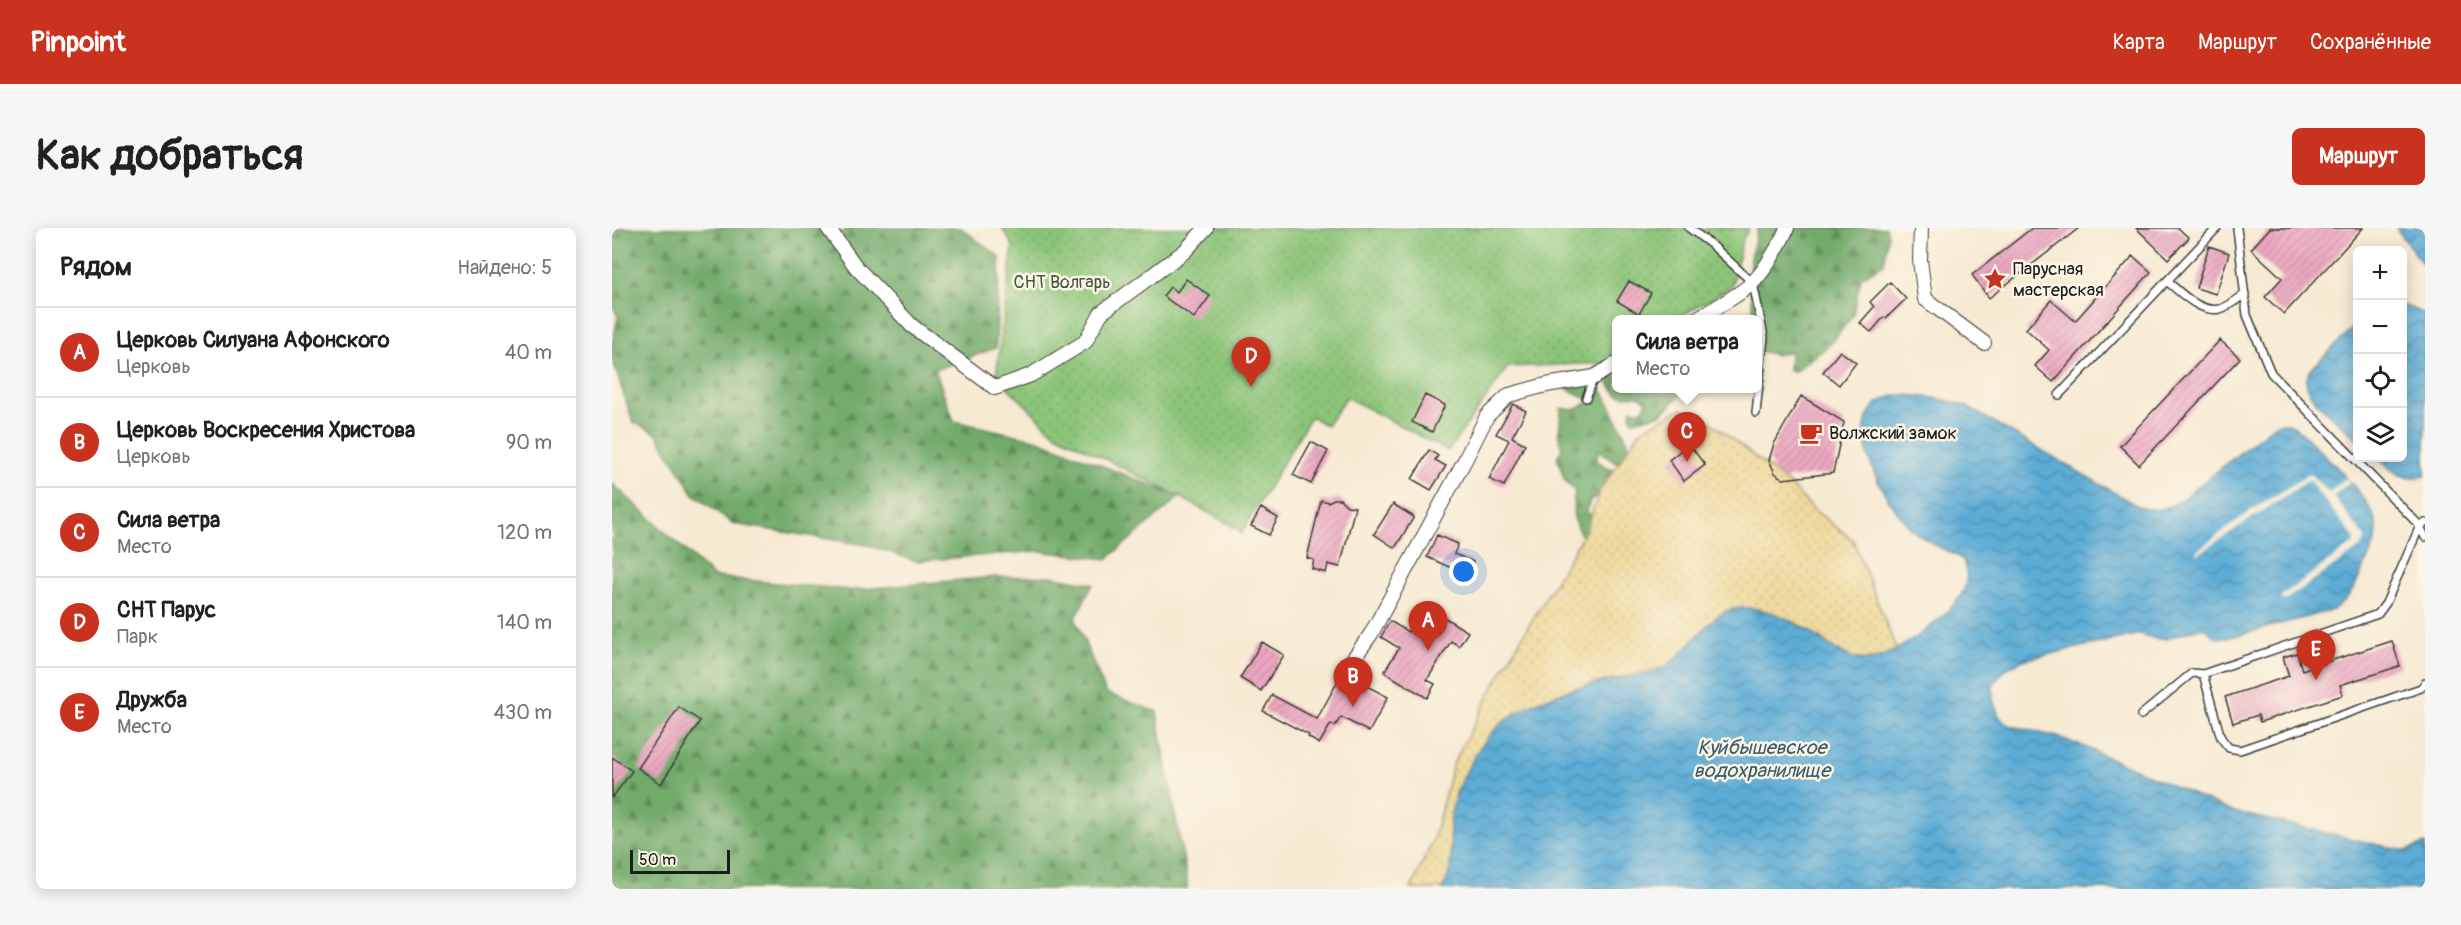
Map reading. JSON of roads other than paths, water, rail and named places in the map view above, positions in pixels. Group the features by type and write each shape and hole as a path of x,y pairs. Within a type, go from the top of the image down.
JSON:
{"street":[{"path":"828,228 856,267 912,326 995,388 1031,375 1084,342 1101,313 1185,251 1206,228"},
{"path":"1702,315 1753,283 1787,228"},
{"path":"1921,228 1920,260 1925,299 1984,343"},
{"path":"1346,669 1388,605 1486,416 1509,395 1546,385 1594,377 1612,367"}],"lane":[{"path":"1689,228 1713,246 1753,283 1760,315"},
{"path":"2059,395 2217,228"},
{"path":"2237,228 2247,315 2271,373 2422,524 2425,537"},
{"path":"2167,281 2191,301 2205,308 2221,309 2245,294"},
{"path":"1762,327 1764,337 1762,356"},
{"path":"1586,398 1594,377"},
{"path":"1756,413 1758,393"},
{"path":"2141,715 2192,673 2202,674 2378,614 2386,603 2422,524"},
{"path":"2202,674 2221,738 2229,748 2240,750 2421,688 2425,683"}],"water":[{"path":"2396,228 2425,228 2425,267"},
{"path":"2407,307 2425,314 2425,476 2405,477 2382,462 2407,462"},
{"path":"2353,328 2353,436 2330,416 2312,396 2306,382 2309,371"},
{"name":"Куйбышевское водохранилище","path":"1896,395 1932,397 1966,406 2139,507 2150,509 2165,508 2180,501 2277,423 2289,423 2295,426 2344,475 2367,503 2374,517 2377,530 2373,548 2356,584 2339,606 2333,610 2227,638 2217,638 2203,627 2165,639 2140,634 2023,660 2005,669 1993,685 1993,700 1999,716 2008,725 2061,738 2087,748 2230,811 2405,851 2425,844 2425,889 1442,889 1449,873 1450,823 1461,782 1485,741 1515,713 1554,695 1609,680 1646,675 1660,670 1675,660 1709,624 1728,610 1749,608 1769,612 1807,630 1843,654 1862,660 1874,659 1904,645 1936,622 1949,609 1965,587 1966,573 1963,560 1920,536 1904,521 1882,488 1866,449 1865,431 1868,415 1879,402"}],"place":[{"name":"Парусная мастерская","path":"1995,279"},
{"name":"СНТ Парус","path":"1251,387"},
{"name":"Волжский замок","path":"1811,433"},
{"name":"Сила ветра","path":"1687,462"},
{"name":"Церковь Силуана Афонского","path":"1428,651"},
{"name":"Дружба","path":"2316,680"},
{"name":"Церковь Воскресения Христова","path":"1353,707"}],"park label":[{"name":"СНТ Волгарь","path":"1062,282"}]}
